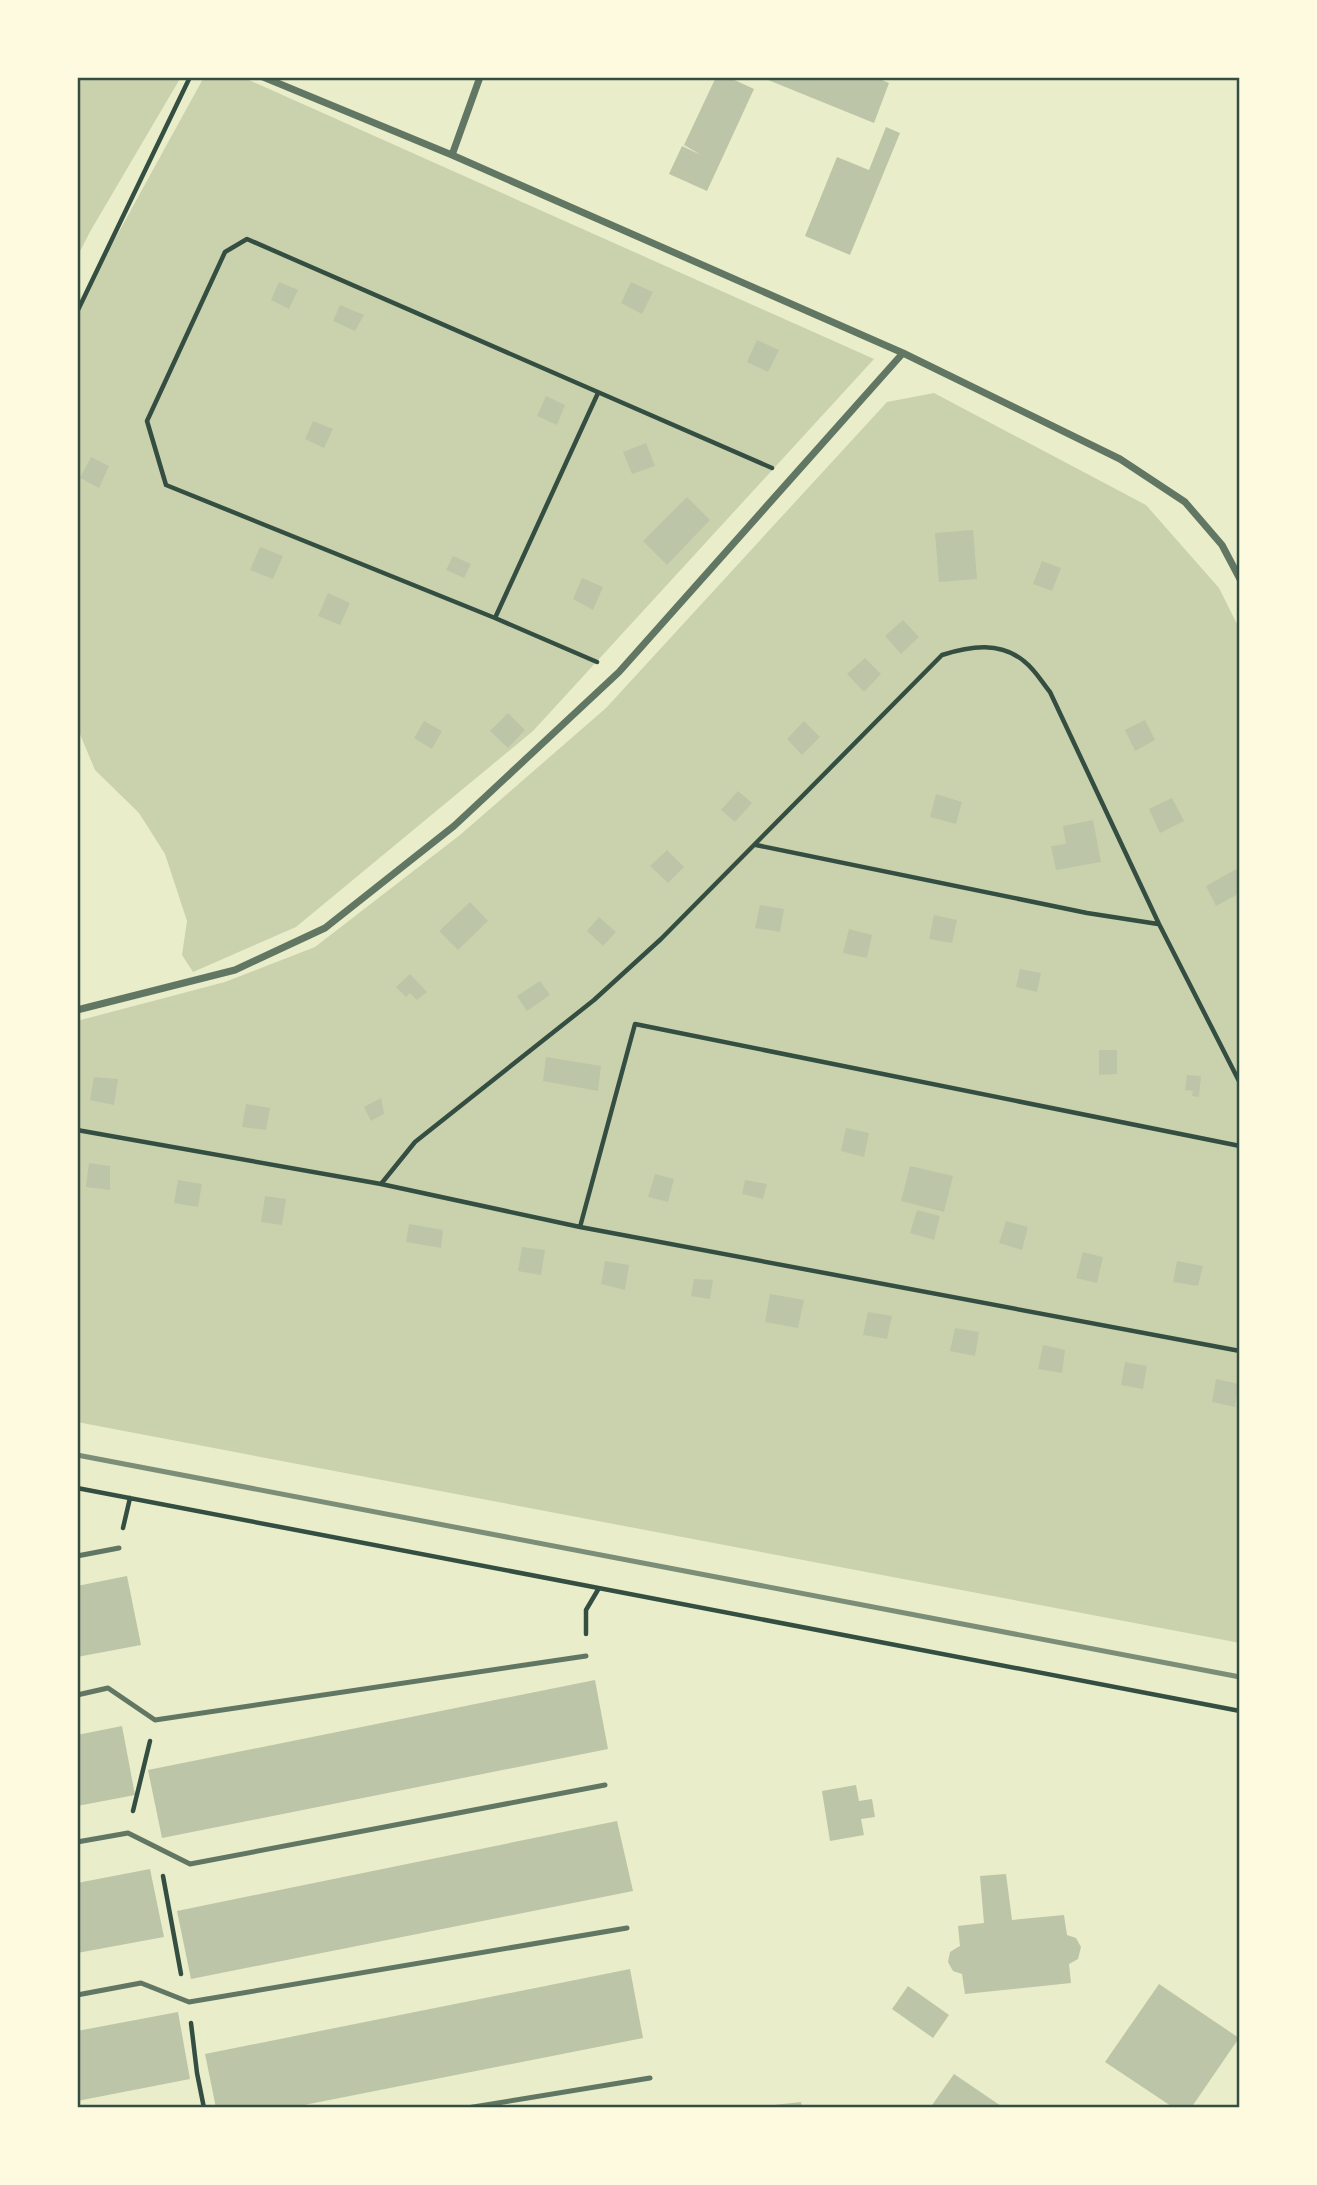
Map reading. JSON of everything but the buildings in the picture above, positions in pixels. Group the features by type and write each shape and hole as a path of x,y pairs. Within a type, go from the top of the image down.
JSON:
{"street":[{"path":"263,77 452,155 903,353 1120,459 1185,502 1222,545 1240,579"},
{"path":"452,155 480,77"},
{"path":"77,1010 235,970 325,928 454,826 619,672 903,353"}],"lane":[{"path":"77,1556 119,1548"},
{"path":"77,1695 108,1688 155,1720 586,1656"},
{"path":"77,1842 128,1833 190,1864 605,1785"},
{"path":"77,1995 141,1983 189,2002 627,1928"},
{"path":"467,2108 650,2078"}],"path":[{"path":"77,312 190,77"},
{"path":"619,672 495,618 166,485 147,421 225,253 247,239 792,476"},
{"path":"495,618 598,393"},
{"path":"381,1184 415,1142 594,1000 661,939 942,655 970,646 1004,649 1026,662 1050,692 1159,924 1240,1083"},
{"path":"756,845 1074,911 1159,924"},
{"path":"580,1227 635,1024 1240,1146"},
{"path":"77,1130 381,1184 580,1227 1240,1351"},
{"path":"77,1488 1240,1711"},
{"path":"586,1656 586,1610 599,1588"},
{"path":"128,1833 155,1720"},
{"path":"163,1874 181,1978 189,2002 204,2108"}],"green space":[{"path":"77,77 181,77 77,257"},
{"path":"204,77 242,77 874,359 533,731 296,927 193,972 182,955 187,921 165,854 139,813 95,770 77,727 77,308"},
{"path":"934,393 1146,505 1219,588 1240,630 1240,1643 77,1422 77,1021 225,982 315,947 460,835 606,708 887,402"}],"railway":[{"path":"77,1455 1240,1677"}]}
